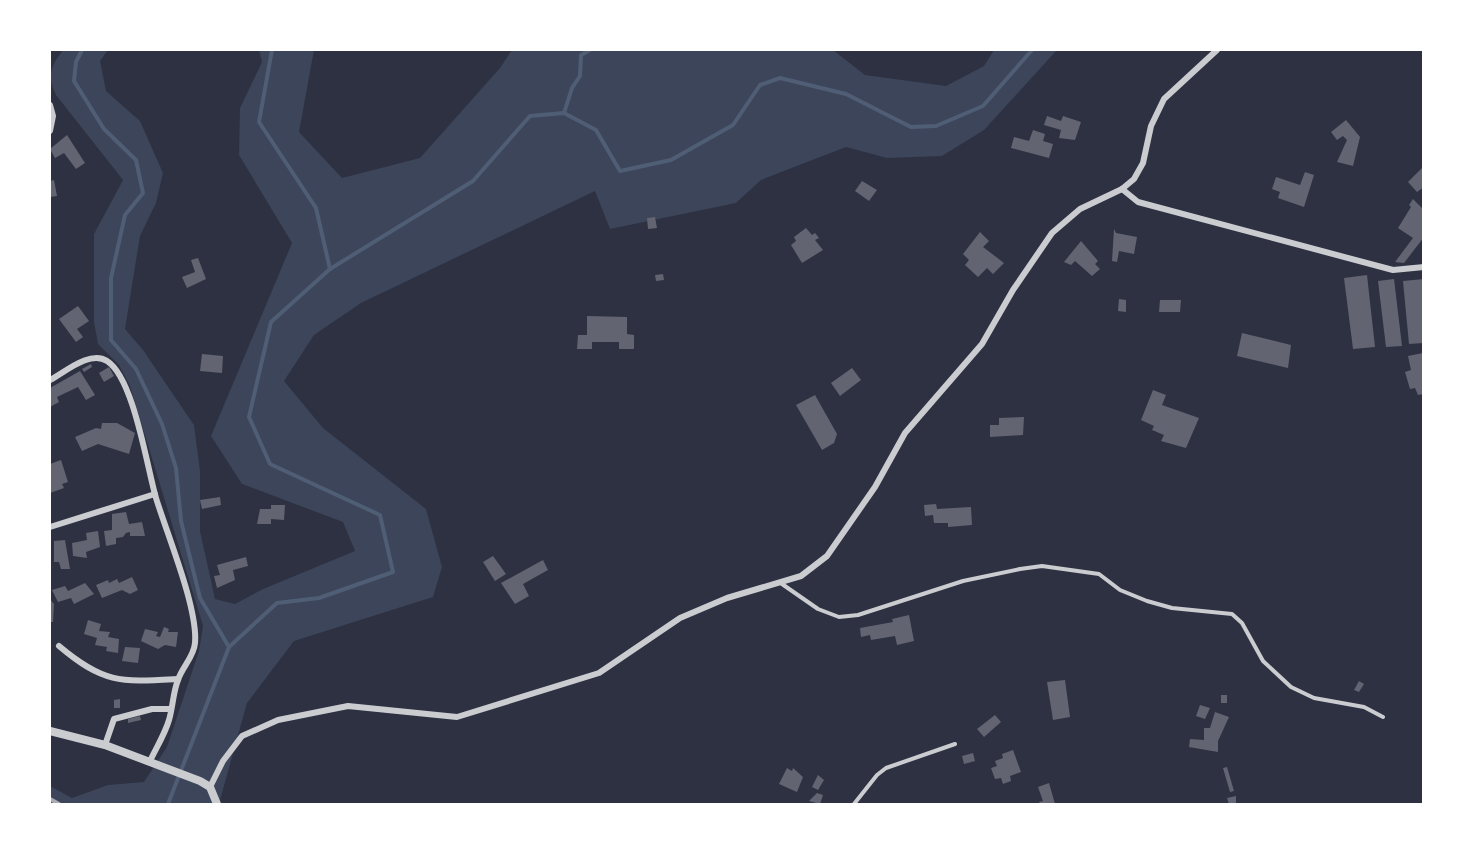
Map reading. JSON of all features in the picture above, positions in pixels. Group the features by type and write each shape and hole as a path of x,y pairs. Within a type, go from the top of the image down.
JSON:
{"street":[{"path":"210,787 223,761 242,736 278,720 348,706 457,717 599,673 680,618 727,598 782,584 801,576 827,556 875,487 905,433 982,344 1013,290 1052,233 1080,209 1122,189 1134,179 1143,163 1151,126 1164,99 1216,50"},
{"path":"50,105 53,116 50,131"},
{"path":"1122,189 1138,202 1283,242 1393,270 1424,267"},
{"path":"50,380 88,359 99,358 109,362 118,374 133,410 149,463 154,494 194,618 195,644 178,679 169,720 150,761"},
{"path":"50,527 154,494"},
{"path":"59,646 85,668 102,676 128,681 178,679"},
{"path":"105,745 114,719 152,709 171,709"},
{"path":"50,732 105,745 200,781 210,787 217,804"}],"lane":[{"path":"782,584 818,609 839,617 858,615 963,582 1020,569 1042,567 1099,574 1119,590 1147,601 1172,608 1232,614 1242,623 1263,661 1291,687 1314,698 1364,706 1383,717"},
{"path":"854,804 877,775 886,768 955,744"}],"shaded area":[{"path":"63,50 108,50 100,61 106,91 140,121 163,173 156,203 140,236 125,329 143,350 194,425 200,471 200,531 215,599 235,604 263,589 355,551 343,522 242,484 211,436 292,243 239,155 240,108 262,62 259,50 314,50 299,132 342,178 420,158 500,68 512,50 833,50 865,75 946,86 984,66 994,50 1057,50 984,130 942,156 887,158 846,147 761,180 736,203 610,229 595,191 361,303 314,335 284,381 323,428 426,509 442,567 433,597 294,641 247,703 219,804 50,804 50,786 72,798 108,785 144,782 167,747 199,651 203,626 130,386 119,365 98,344 94,322 94,234 123,180 56,95 51,82 51,71"}],"building":[{"path":"1047,116 1061,121 1063,116 1081,122 1075,140 1059,138 1061,130 1044,125"},
{"path":"1346,120 1360,137 1353,166 1337,162 1347,140 1343,136 1337,140 1331,132"},
{"path":"1033,130 1045,134 1043,141 1053,144 1049,158 1011,148 1014,137 1029,141"},
{"path":"67,135 85,163 76,169 64,153 55,158 50,149"},
{"path":"1422,168 1424,187 1417,192 1408,182"},
{"path":"1305,172 1314,175 1304,207 1278,198 1280,192 1272,189 1276,177 1300,185"},
{"path":"54,180 57,196 50,197 50,181"},
{"path":"862,181 877,190 869,201 855,191"},
{"path":"1413,199 1424,210 1424,237 1404,263 1395,262 1413,238 1398,228 1411,207 1409,205"},
{"path":"655,217 657,228 648,229 647,218"},
{"path":"806,228 812,235 815,233 819,238 815,240 823,250 802,263 791,245 796,241 794,237"},
{"path":"1114,229 1116,233 1137,237 1134,254 1119,251 1117,262 1112,261"},
{"path":"980,232 989,241 983,247 1004,263 993,274 987,268 978,277 965,265 969,260 963,254"},
{"path":"1081,241 1098,261 1095,264 1100,269 1092,276 1075,261 1071,265 1064,262"},
{"path":"198,258 206,279 187,288 182,277 195,272 191,260"},
{"path":"663,274 664,280 656,281 655,275"},
{"path":"1367,275 1375,347 1353,349 1344,278"},
{"path":"1394,279 1402,346 1386,347 1378,281"},
{"path":"1424,279 1424,343 1409,344 1403,281"},
{"path":"1119,299 1126,300 1126,312 1118,311"},
{"path":"1160,300 1181,300 1180,312 1159,312"},
{"path":"78,306 89,321 77,329 83,337 76,342 59,319"},
{"path":"587,316 627,317 627,334 634,335 634,349 619,349 619,342 592,342 592,349 577,349 578,335 587,335"},
{"path":"1242,333 1291,345 1288,368 1237,356"},
{"path":"1423,353 1424,394 1418,395 1415,388 1410,389 1405,372 1411,370 1408,356"},
{"path":"202,354 223,356 222,373 200,371"},
{"path":"91,364 92,367 84,372 82,369"},
{"path":"109,367 114,376 104,382 99,373"},
{"path":"852,368 861,380 840,396 831,383"},
{"path":"80,371 95,395 86,400 78,387 57,397 59,402 50,407 50,388"},
{"path":"1153,390 1166,395 1162,405 1199,418 1186,448 1161,441 1164,435 1152,430 1154,426 1141,420"},
{"path":"815,395 837,434 834,443 822,450 796,405"},
{"path":"1024,417 1023,435 990,437 990,425 999,425 999,418"},
{"path":"102,423 117,423 135,433 129,454 98,444 82,451 75,437 96,428 101,429"},
{"path":"61,460 68,482 62,484 64,488 50,493 50,464"},
{"path":"220,497 221,505 202,509 200,500"},
{"path":"936,504 937,509 971,507 972,525 948,527 948,523 934,523 933,515 925,516 924,505"},
{"path":"271,505 285,505 284,520 271,519 271,524 257,524 260,509 271,509"},
{"path":"126,512 129,524 142,522 145,536 130,536 130,532 126,533 123,537 116,538 116,544 106,546 104,531 112,530 112,514"},
{"path":"98,531 100,547 86,552 87,558 73,556 72,543 87,540 86,533"},
{"path":"65,540 70,569 61,569 59,562 54,562 54,541"},
{"path":"493,556 506,574 495,581 483,562"},
{"path":"246,557 248,566 233,570 235,580 217,588 214,576 220,575 217,565"},
{"path":"543,560 548,570 523,584 529,596 515,604 501,583"},
{"path":"132,577 138,590 130,594 122,590 102,598 96,585 117,579 119,583"},
{"path":"85,583 94,594 74,604 71,598 58,602 52,590 65,586 68,591"},
{"path":"50,599 54,604 53,622 50,622"},
{"path":"909,615 914,641 897,645 895,636 871,640 870,635 861,637 860,628 893,622 892,619"},
{"path":"88,620 101,624 99,631 110,632 108,637 119,639 118,653 106,651 107,647 95,645 97,638 84,634"},
{"path":"164,627 169,629 168,632 178,632 176,647 165,645 158,649 141,641 145,629 158,632 156,636 160,637"},
{"path":"125,647 140,648 138,663 122,661"},
{"path":"1065,680 1070,717 1053,720 1047,682"},
{"path":"1359,681 1364,684 1359,692 1354,690"},
{"path":"1221,695 1227,695 1227,703 1221,703"},
{"path":"120,699 120,708 114,708 114,700"},
{"path":"1200,705 1210,708 1205,719 1196,716"},
{"path":"1215,712 1229,717 1218,741 1218,752 1189,747 1190,739 1204,740 1204,728 1210,728"},
{"path":"995,715 1001,722 984,737 977,729"},
{"path":"140,716 141,720 128,723 128,719"},
{"path":"1013,750 1021,772 1010,776 1011,781 1003,784 1001,778 995,779 991,768 997,766 995,761 1003,758 1002,754"},
{"path":"973,753 975,761 964,764 962,756"},
{"path":"1227,767 1234,791 1230,792 1223,768"},
{"path":"787,768 792,771 793,768 803,777 797,792 779,784"},
{"path":"818,775 824,780 818,790 812,787"},
{"path":"1049,783 1055,804 1040,804 1039,802 1043,801 1038,787"},
{"path":"817,793 823,795 820,804 809,801"},
{"path":"1236,796 1236,804 1229,804 1227,798"}],"waterway":[{"path":"82,50 76,62 74,81 104,129 136,160 143,193 125,215 111,278 111,340 136,369 162,424 176,468 181,521 200,598 229,647"},
{"path":"272,50 259,122 316,208 330,269"},
{"path":"564,113 572,88 580,76 581,55 590,50"},
{"path":"168,804 229,647 277,603 319,598 393,572 380,515 270,464 249,417 271,322 330,269 473,181 530,116 564,113 596,130 620,171 671,160 733,125 760,85 780,78 846,94 911,127 936,126 983,106 1032,50"}],"railway":[{"path":"50,799 59,804"}]}
